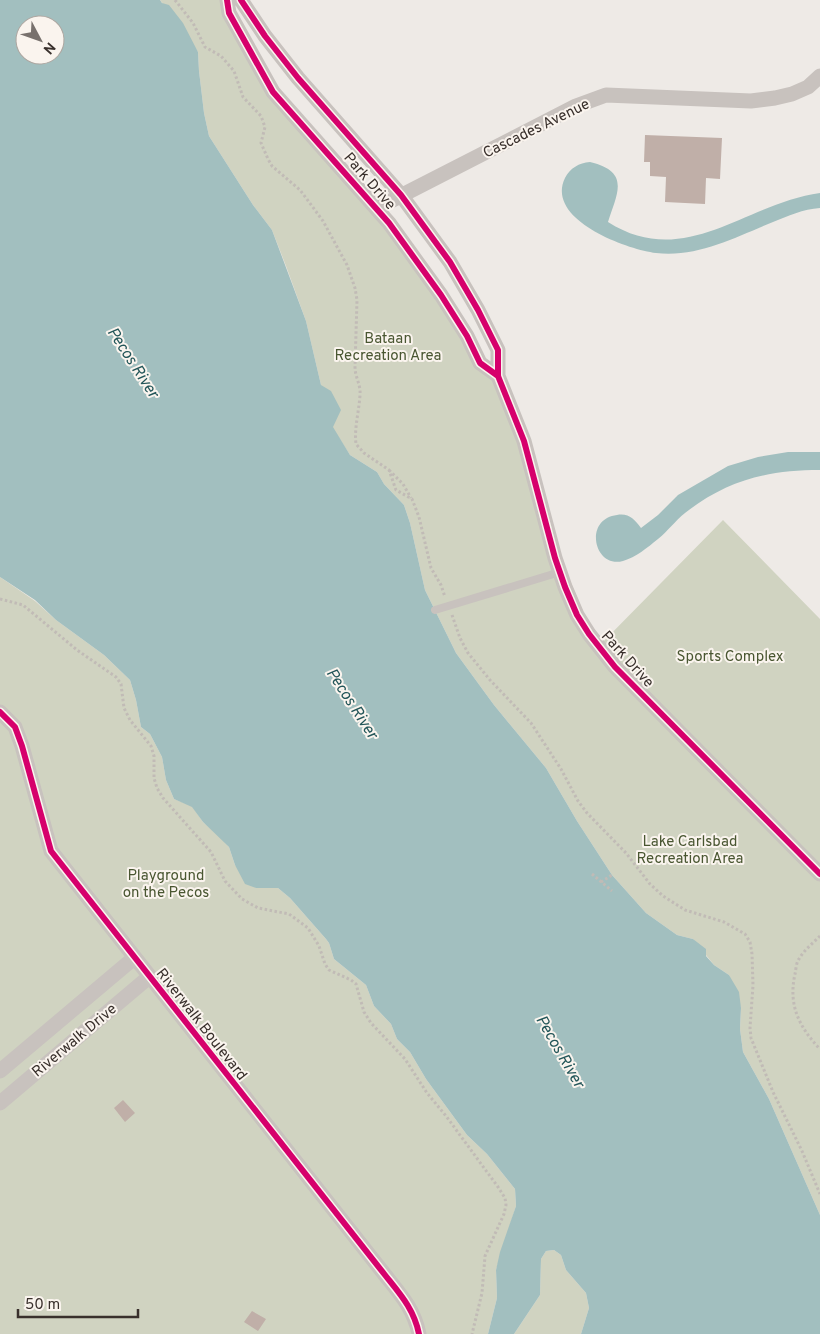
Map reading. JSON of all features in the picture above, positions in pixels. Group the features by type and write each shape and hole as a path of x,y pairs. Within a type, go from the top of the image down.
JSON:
{"street":[{"name":"Park Drive","path":"227,0 229,13 273,92 377,208 441,294 467,336 480,363 498,376"},
{"name":"Park Drive","path":"241,0 265,36 298,78 402,195 450,262 478,310 498,350 498,376 524,441 542,514 560,572 577,615 598,647 615,667 820,874"},
{"name":"Cascades Avenue","path":"377,208 576,106 606,95 751,101 792,94 808,87 820,76"},
{"name":"Riverwalk Boulevard","path":"0,712 15,727 22,746 51,851 404,1300 416,1320 419,1334"},
{"name":"Riverwalk Drive","path":"0,1071 134,958"},
{"name":"Riverwalk Drive","path":"0,1103 149,977"}],"lane":[{"path":"435,610 560,572"}],"path":[{"path":"175,0 193,23 205,47 221,56 234,71 243,97 261,116 265,126 261,143 272,166 300,190 323,221 347,265 355,288 357,306 355,375 360,384 360,394 356,444 364,453 389,470 403,484 412,499 419,517 431,568 441,585 460,638 468,653 490,680 531,723 578,801 587,813 626,853 650,884 663,896 685,910 724,922 745,934 750,942 753,985 751,1038 773,1092 802,1150 820,1194"},
{"path":"389,470 396,490 412,499"},
{"path":"0,599 22,605 77,650 116,677 122,684 124,708 130,720 151,746 154,756 154,778 163,798 211,852 225,881 242,899 258,908 289,914 308,928 329,970 356,984 364,1012 371,1024 404,1059 505,1198 504,1214 485,1256 481,1298 472,1334"},
{"path":"592,874 612,891"},
{"path":"601,882 612,874"},
{"path":"820,936 798,960 792,985 793,1002 798,1021 820,1049"}],"green space":[{"path":"160,0 227,0 273,92 306,127 498,376 542,514 598,647 723,520 820,619 820,1215 769,1099 743,1052 740,1029 741,1008 729,975 714,965 693,939 677,935 646,913 612,875 546,768 494,705 456,653 425,590 410,523 404,505 384,484 377,472 350,455 332,427 306,321 272,230 253,205 209,136 204,113 198,52"},
{"name":"Playground on the Pecos","path":"0,577 35,601 56,620 104,655 130,680 141,727 150,734 162,757 166,780 174,799 192,806 203,822 229,847 235,865 256,888 278,888 290,898 326,939 334,959 366,985 374,1006 391,1024 397,1039 410,1052 426,1079 467,1135 487,1154 515,1189 516,1206 496,1270 497,1298 488,1334 0,1334"},
{"path":"554,1250 561,1255 566,1270 586,1293 589,1308 581,1334 514,1334 540,1295 541,1259 546,1251"}],"water":[{"name":"Pecos River","path":"0,0 160,0 162,3 169,5 183,23 198,52 204,113 209,136 253,205 272,230 306,321 321,385 331,391 341,410 333,427 350,455 377,472 384,484 404,505 410,523 425,590 456,653 494,705 546,768 612,875 646,913 677,935 693,939 706,949 706,956 714,965 729,975 739,992 743,1052 769,1099 820,1215 820,1334 581,1334 589,1308 586,1293 566,1270 561,1255 554,1250 546,1251 541,1259 540,1295 514,1334 488,1334 497,1298 496,1270 500,1252 516,1206 515,1189 487,1154 467,1135 426,1079 410,1052 397,1039 391,1024 374,1006 366,985 334,959 326,939 290,898 278,888 256,888 245,884 235,865 229,847 203,822 192,807 174,799 166,780 162,757 150,734 141,727 130,680 104,655 56,620 35,600 0,577"},
{"path":"590,162 603,166 616,178 618,185 617,193 608,222 636,235 663,240 689,237 715,230 793,199 820,193 820,208 796,213 716,245 671,254 656,253 608,238 577,219 566,206 562,193 565,178 569,171 575,167"},
{"path":"788,452 820,452 820,470 801,470 766,475 749,479 716,492 681,516 650,546 637,555 623,561 613,561 605,558 599,551 596,533 606,518 625,515 633,519 641,528 658,515 678,495 728,466 758,457"}],"building":[{"path":"645,135 722,138 720,179 706,178 705,204 665,202 666,177 650,176 650,162 644,162"},
{"path":"123,1100 135,1113 125,1122 114,1108"},
{"path":"252,1311 266,1319 258,1331 244,1322"}],"cycle path":[{"path":"227,0 229,13 273,92 389,223 441,295 467,336 480,363 498,376"},
{"path":"241,0 265,36 298,78 401,195 450,262 478,310 498,350 498,376 524,441 555,558 577,615 589,634 615,667 820,874"},
{"path":"0,712 15,727 22,746 51,851 406,1302 414,1317 419,1334"}],"park label":[{"name":"Bataan Recreation Area","path":"388,346"},
{"name":"Sports Complex","path":"730,656"},
{"name":"Lake Carlsbad Recreation Area","path":"690,850"}]}
